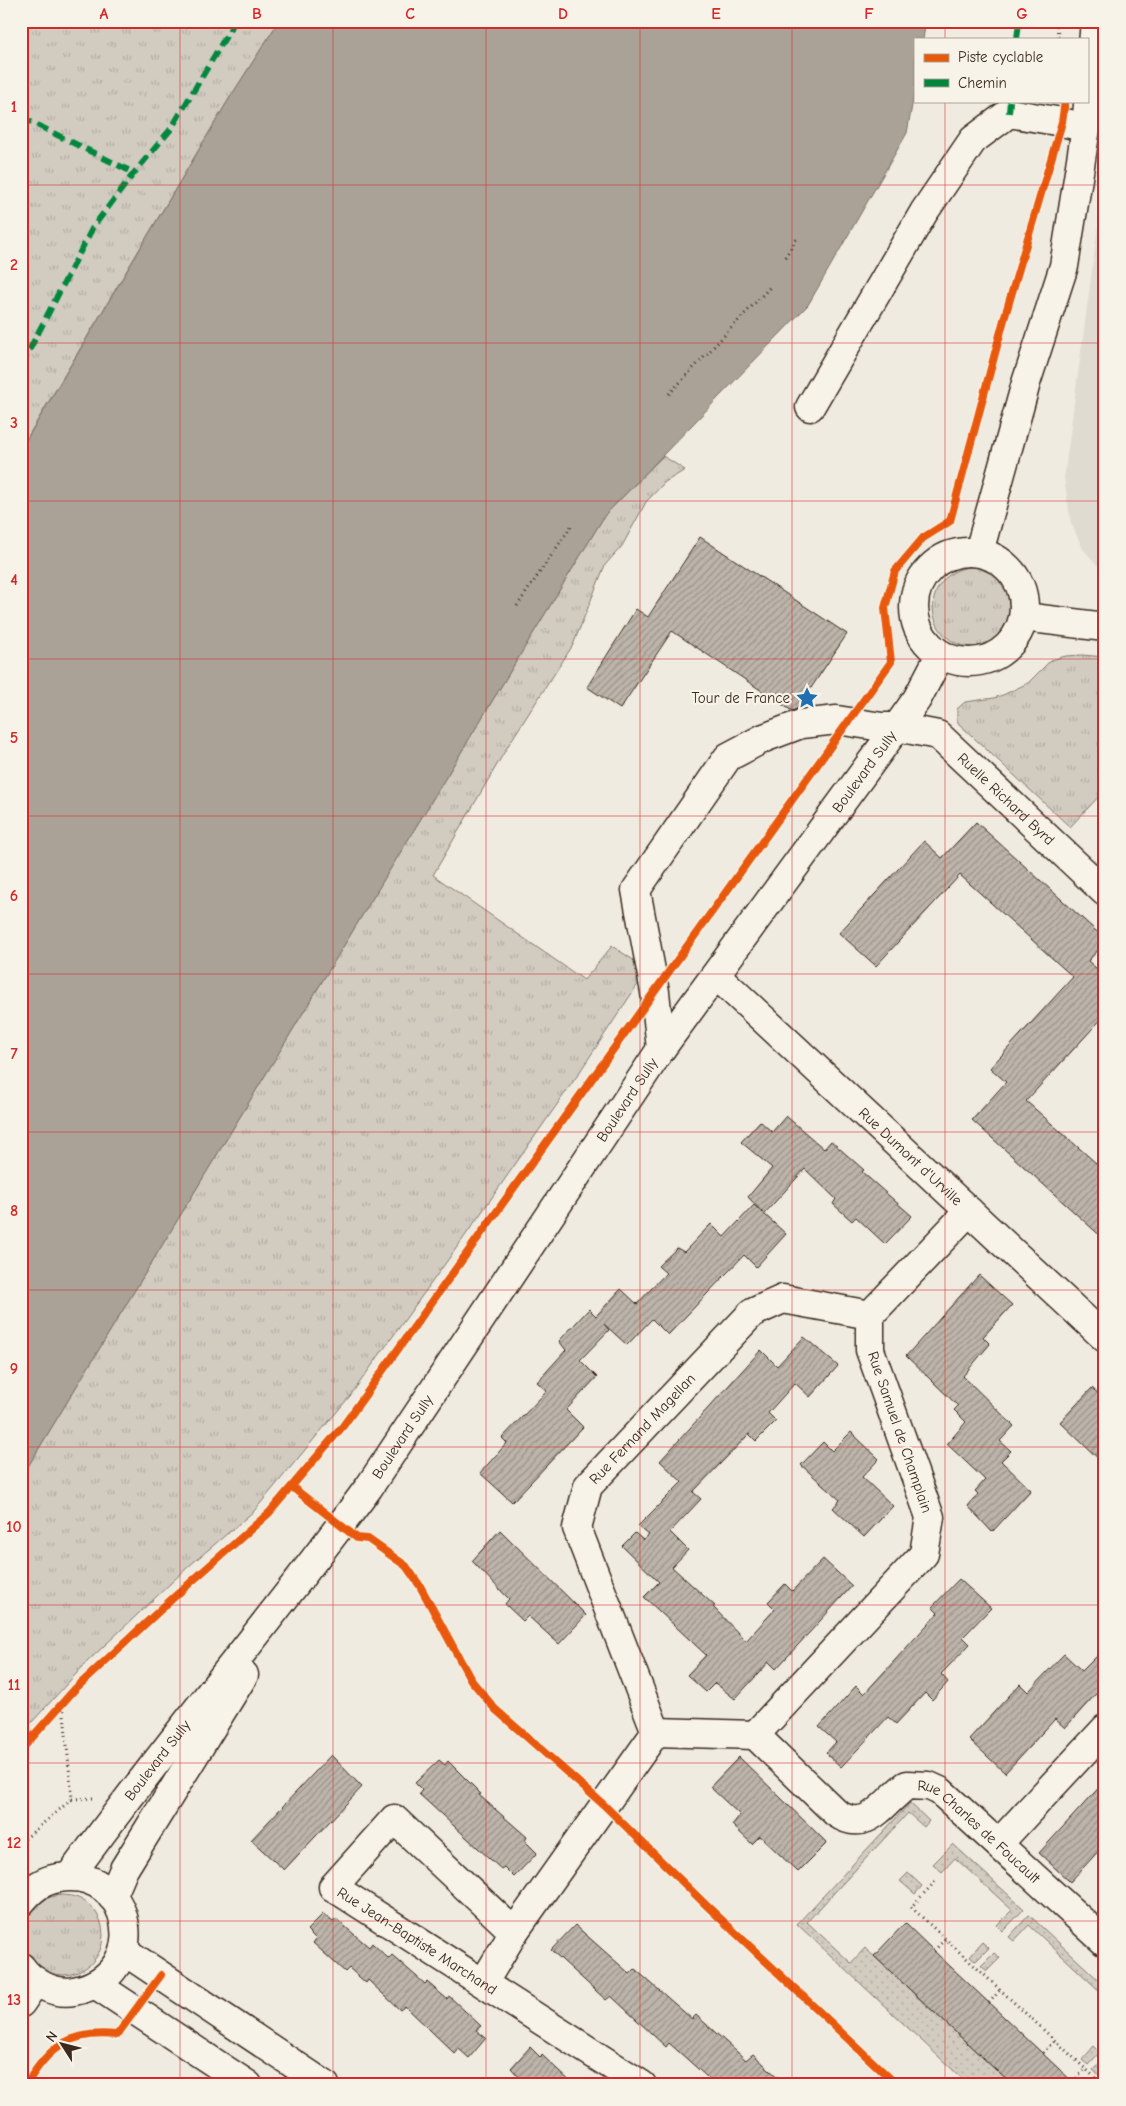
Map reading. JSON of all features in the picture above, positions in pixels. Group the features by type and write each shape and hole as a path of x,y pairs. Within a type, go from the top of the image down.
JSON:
{"street":[{"path":"1088,101 1094,21"},
{"path":"979,552 1026,383 1064,266 1086,128 1088,102"},
{"path":"810,407 924,212 973,140 1009,113 1086,128"},
{"path":"960,552 979,552 995,558 1010,569 1019,583 1024,600 1024,617 1018,634 1007,648 992,658 975,663 957,662 940,655 926,643 917,626 914,607 917,588 927,572 942,559 960,552"},
{"path":"1024,617 1105,627"},
{"name":"Boulevard Sully","path":"70,1876 127,1798 322,1551 370,1487 661,1048 917,699 940,655"},
{"name":"Ruelle Richard Byrd","path":"661,1048 655,992 636,890 728,757 764,738 801,724 837,720 882,727 897,727 938,735 1105,892"},
{"name":"Rue Dumont d'Urville","path":"716,975 1105,1338"},
{"path":"870,1315 969,1211"},
{"name":"Rue Fernand Magellan","path":"656,1732 578,1528 588,1486 752,1313 783,1299 870,1315"},
{"name":"Rue Samuel de Champlain","path":"755,1735 924,1554 930,1517 870,1350 870,1315"},
{"name":"Boulevard Sully","path":"112,1897 124,1870 164,1801 322,1551"},
{"path":"999,1843 1105,1729"},
{"path":"484,1982 514,1932 656,1732 755,1735"},
{"name":"Rue Charles de Foucault","path":"755,1735 836,1813 847,1820 855,1821 874,1815 907,1785 929,1786 949,1797 1105,1942"},
{"name":"Rue Jean-Baptiste Marchand","path":"514,1932 394,1819 333,1887 642,2085"},
{"path":"21,1902 35,1887 51,1879 70,1876 88,1879 104,1888 112,1897 123,1916 126,1934 124,1951 116,1967 104,1980 88,1988 70,1992 26,1984"},
{"path":"124,1951 325,2085"},
{"path":"95,1984 248,2085"}],"path":[{"path":"1057,21 1058,38"},
{"path":"785,256 798,237"},
{"path":"669,394 772,285"},
{"path":"517,606 572,525"},
{"path":"57,1710 69,1696"},
{"path":"21,1842 72,1799 63,1703"},
{"path":"935,1882 911,1907 1103,2085"},
{"path":"934,1951 946,1938"},
{"path":"989,2003 1000,1990"},
{"path":"1043,2053 1055,2040"},
{"path":"1073,2082 1085,2069"}],"shaded area":[{"path":"279,21 926,21 923,38 914,38 914,94 907,133 808,305 605,515 21,1478 21,449 229,99"},
{"path":"1105,174 1105,574 1083,549 1071,523 1064,478"}],"green space":[{"path":"21,21 279,21 229,99 21,448"},
{"path":"663,456 685,470 665,482 646,502 622,546 605,565 573,645 509,744 433,875 584,980 612,946 635,961 642,978 577,1076 350,1396 254,1511 189,1566 87,1662 21,1734 21,1478 605,515"},
{"path":"973,567 988,570 1001,579 1010,592 1013,607 1010,622 1001,635 988,644 973,647 958,644 945,635 936,622 933,607 936,592 945,579 958,570"},
{"path":"1066,656 1105,657 1105,790 1070,827 959,724 957,709 965,702 994,698 1028,683 1051,660"},
{"path":"910,1803 929,1821 924,1827 908,1813 807,1922 851,1963 865,1948 1012,2085 969,2085 797,1924"},
{"path":"953,1844 1024,1909 1003,1931 997,1925 1012,1910 955,1858 942,1872 933,1864"},
{"path":"908,1873 922,1886 915,1894 900,1881"},
{"path":"63,1895 78,1898 91,1907 100,1920 103,1935 100,1950 91,1963 78,1972 63,1975 48,1972 35,1963 26,1950 23,1935 26,1920 35,1907 48,1898"},
{"path":"1029,1915 1105,1986 1105,1996 1029,1925 1014,1941 1009,1937"},
{"path":"982,1942 989,1948 976,1961 970,1956"},
{"path":"994,1953 1000,1958 987,1971 981,1966"},
{"path":"1094,2046 1100,2052 1088,2065 1082,2060"},
{"path":"1105,2057 1105,2068 1099,2075 1093,2070"}],"building":[{"path":"700,537 847,634 797,709 792,711 672,631 620,709 587,687 636,609 648,617"},
{"path":"976,822 1105,939 1105,943 1088,961 1105,976 1105,1015 1026,1101 1105,1171 1105,1240 972,1120 1006,1082 990,1068 1073,977 960,875 876,966 839,933 924,841 942,858"},
{"path":"786,1116 824,1149 831,1141 864,1170 862,1172 912,1216 885,1244 856,1217 852,1221 833,1204 836,1199 805,1169 764,1214 786,1234 756,1267 744,1255 668,1335 652,1319 627,1345 604,1324 609,1330 580,1360 597,1377 566,1410 583,1427 512,1502 480,1473 507,1443 502,1438 547,1391 537,1382 566,1350 559,1341 589,1309 596,1316 621,1289 637,1304 666,1273 658,1266 677,1248 684,1252 711,1224 724,1237 754,1205 763,1213 748,1197 772,1168 741,1142 760,1121 772,1132"},
{"path":"979,1275 1012,1305 983,1337 990,1344 963,1376 1014,1426 1000,1441 1011,1451 1001,1461 1031,1490 992,1532 968,1506 978,1494 975,1491 985,1480 947,1444 966,1422 954,1410 958,1406 906,1356"},
{"path":"804,1337 838,1366 810,1397 795,1383 768,1413 776,1421 756,1441 749,1434 693,1492 701,1499 670,1532 688,1550 672,1567 715,1606 713,1607 746,1641 775,1609 768,1602 785,1584 792,1591 823,1559 852,1586 776,1669 769,1662 735,1699 715,1683 706,1692 687,1675 706,1655 644,1597 659,1582 622,1546 635,1533 643,1540 649,1535 638,1526 682,1482 660,1461 761,1350 777,1366"},
{"path":"1092,1388 1105,1400 1105,1465 1060,1422"},
{"path":"851,1432 879,1459 862,1477 893,1506 864,1537 833,1508 840,1500 801,1465 823,1442 832,1451"},
{"path":"500,1530 586,1615 559,1644 528,1616 523,1621 505,1604 509,1599 472,1561"},
{"path":"959,1579 991,1608 963,1637 970,1644 941,1674 948,1682 932,1700 925,1693 896,1724 888,1717 841,1767 826,1753 836,1742 819,1727 856,1686 864,1694 938,1613 932,1607"},
{"path":"1105,1648 1105,1684 1065,1728 1055,1719 1005,1773 969,1739 1020,1684 1028,1692 1064,1654 1082,1671"},
{"path":"331,1755 362,1787 284,1870 251,1840"},
{"path":"739,1757 827,1843 798,1872 760,1836 752,1844 732,1825 740,1815 710,1787"},
{"path":"439,1760 445,1765 448,1761 481,1794 479,1795 527,1837 525,1841 537,1853 514,1877 504,1867 501,1869 419,1794 422,1790 415,1783"},
{"path":"1105,1781 1105,1844 1070,1882 1039,1853"},
{"path":"323,1914 333,1922 336,1919 369,1947 372,1943 389,1959 392,1955 425,1984 427,1982 447,1999 449,1996 481,2026 476,2030 486,2038 469,2058 459,2049 455,2054 405,2006 400,2010 368,1980 366,1983 349,1968 345,1972 313,1943 316,1939 307,1930"},
{"path":"905,1923 1076,2085 1012,2085 874,1956"},
{"path":"575,1925 630,1974 635,1969 692,2019 696,2015 746,2060 753,2054 786,2085 716,2085 669,2043 666,2047 611,1996 606,2000 551,1950"},
{"path":"530,2047 541,2058 542,2055 574,2085 526,2085 511,2068"}],"marked path":[{"path":"21,366 93,227 134,173 171,129 235,21"},
{"path":"1017,38 1019,21"},
{"path":"1009,113 1010,102"},
{"path":"21,117 134,173"}],"cycle path":[{"path":"21,1750 75,1689 269,1513 343,1426 891,662 885,608 895,571 923,538 950,521 1005,316 1062,122 1065,102"},
{"path":"292,1487 357,1538 368,1539 406,1566 420,1586 471,1680 495,1709 604,1805 706,1905 897,2085"},
{"path":"26,2085 43,2060 63,2044 74,2038 87,2035 117,2035 161,1975"}],"place":[{"name":"Tour de France","path":"807,698"}]}
